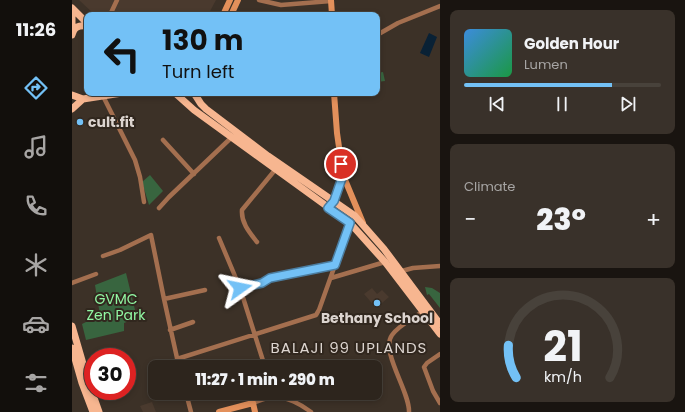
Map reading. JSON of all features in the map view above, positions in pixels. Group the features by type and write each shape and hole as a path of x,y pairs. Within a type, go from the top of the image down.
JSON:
{"main road":[{"path":"72,8 84,22"},
{"path":"72,20 72,34"},
{"path":"72,34 74,29 78,26 84,25"},
{"path":"72,95 83,99 103,96"},
{"path":"178,96 194,110 268,156 354,216 401,270 440,324"},
{"path":"196,96 201,104 234,135 275,170 350,223 385,262 440,334"},
{"path":"72,109 83,99"},
{"path":"72,326 88,381 99,412"},
{"path":"72,348 82,383 93,412"}],"street":[{"path":"111,12 117,0"},
{"path":"224,12 230,0"},
{"path":"232,12 238,0"},
{"path":"259,0 281,6 331,1 332,12"},
{"path":"380,33 398,23 440,6"},
{"path":"103,96 135,160 140,177 144,202"},
{"path":"334,96 337,133 343,175 364,226"},
{"path":"159,208 234,135"},
{"path":"164,140 194,174"},
{"path":"258,242 246,226 242,215 242,210 275,170"},
{"path":"328,208 334,201 343,175"},
{"path":"103,256 120,250 151,235 177,359 316,314 319,310 331,278 350,223"},
{"path":"219,238 240,288 263,360"},
{"path":"331,278 385,262"},
{"path":"240,288 262,283 270,278 335,265"},
{"path":"393,274 401,270 440,266"},
{"path":"72,283 96,274"},
{"path":"164,299 205,290"},
{"path":"408,412 407,400 392,359 389,340 392,334 400,327 422,312"},
{"path":"170,330 193,322"},
{"path":"440,354 427,363 424,367 433,391 440,403"},
{"path":"187,400 190,412"},
{"path":"219,412 261,400"},
{"path":"290,400 311,412"},
{"path":"253,403 255,412"}],"shaded area":[{"path":"79,0 216,0 210,12 92,12"},
{"name":"Bethany School","path":"372,288 377,294 382,290 389,297 376,308 364,294"},
{"path":"152,402 156,412 143,412 140,406"}],"green space":[{"path":"380,72 383,72 385,81 380,82"},
{"path":"150,175 163,191 149,205 142,182"},
{"name":"GVMC Zen Park","path":"126,273 137,318 124,323 124,331 86,340 82,324 100,315 95,285"},
{"path":"425,287 432,288 440,293 440,308 429,294 427,295"}],"water":[{"path":"429,33 437,37 429,57 420,53"}],"place":[{"name":"cult.fit","path":"80,122"},
{"name":"Bethany School","path":"377,303"}],"district":[{"name":"BALAJI 99 UPLANDS","path":"349,348"}],"route":[{"path":"240,288 262,283 270,278 335,265 350,223 328,208 334,201 343,175 341,164"}]}
